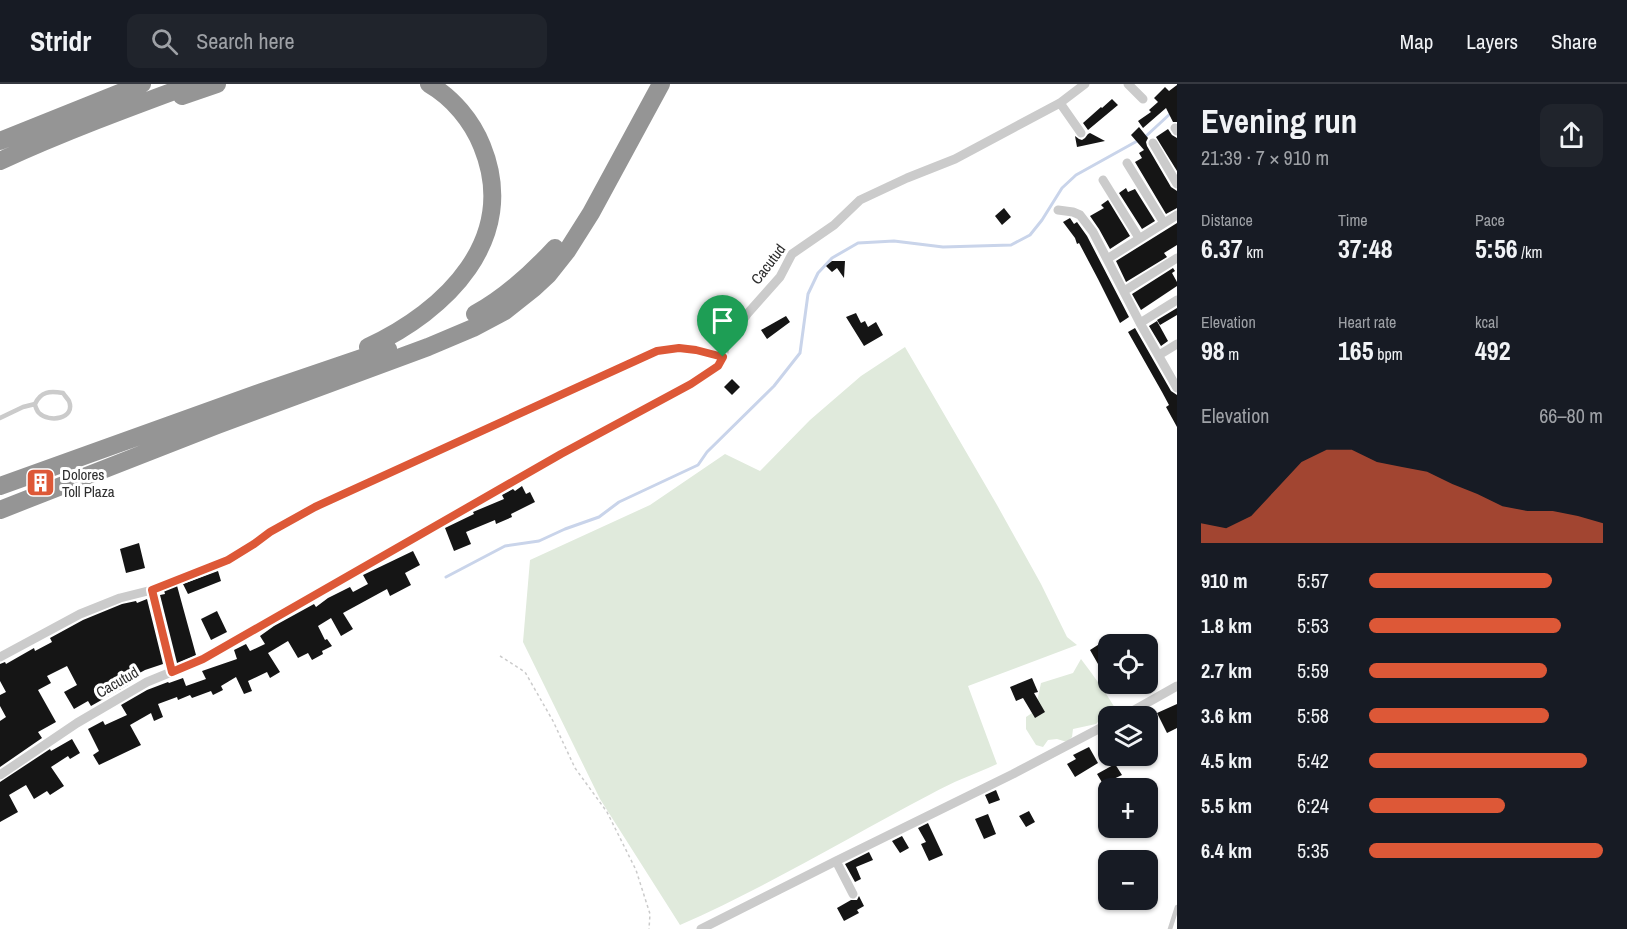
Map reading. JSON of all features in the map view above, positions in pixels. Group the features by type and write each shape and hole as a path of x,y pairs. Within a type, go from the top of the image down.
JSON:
{"highway":[{"path":"0,141 142,84"},
{"path":"0,161 86,123 193,84"},
{"path":"86,123 102,126 217,84"},
{"path":"262,392 357,352 407,327 451,291 476,258 488,227 492,202 487,160 475,131 465,117 454,103 429,84"},
{"path":"0,510 217,425 428,347 473,328 505,311 541,281 567,251 591,213 661,84"},
{"path":"0,486 432,333 486,308 528,276 591,213"}],"street":[{"name":"Cacutud","path":"0,775 77,723 147,682 203,659 561,454 691,384 718,366 725,347 738,327 780,277 792,254 834,225 860,200 907,177 955,159 1060,103 1085,84"},
{"path":"1128,84 1143,99"},
{"path":"1060,103 1081,133"},
{"path":"1153,143 1177,184"},
{"path":"1127,163 1164,222"},
{"path":"1102,180 1139,238"},
{"path":"1058,210 1080,215 1093,231 1140,323 1177,387"},
{"path":"1107,259 1177,214"},
{"path":"1124,291 1177,258"},
{"path":"1140,323 1177,300"},
{"path":"1159,355 1177,344"},
{"path":"0,657 80,614 120,598 152,590 172,672"},
{"path":"1142,706 1177,686"},
{"path":"701,929 1098,729"},
{"path":"836,861 853,894"}],"lane":[{"path":"0,418 34,404 41,394 51,391 63,393 69,402 70,409 59,419 39,414 34,404"},
{"path":"1170,929 1177,907"}],"path":[{"path":"152,590 228,560 270,532 315,507 657,351 679,348 723,357"},
{"path":"500,656 525,672 575,768 607,812 636,870 650,914 649,929"}],"green space":[{"path":"905,347 997,505 1041,584 1067,637 1077,645 968,686 997,764 939,790 776,878 680,925 600,799 523,642 530,560 650,505 725,454 760,471 810,420 861,376"},
{"path":"1081,659 1098,682 1098,694 1106,694 1114,706 1098,706 1098,722 1073,729 1072,737 1067,742 1057,739 1048,740 1043,747 1036,745 1026,729 1026,717 1035,711 1041,683 1073,673"}],"building":[{"path":"1177,85 1177,122 1173,122 1166,108 1143,128 1138,121 1151,112 1149,110 1158,102 1154,98 1165,87 1169,91"},
{"path":"1112,99 1118,105 1088,130 1083,123"},
{"path":"1139,127 1148,138 1147,146 1171,187 1177,191 1177,208 1166,214 1135,162 1142,158 1139,153 1144,150 1131,135"},
{"path":"1168,129 1177,138 1177,171 1156,137"},
{"path":"1090,133 1105,141 1077,147 1075,136 1082,140"},
{"path":"1126,188 1128,192 1135,189 1155,221 1142,229 1119,193"},
{"path":"1108,200 1130,236 1110,249 1090,216 1104,208 1101,205"},
{"path":"1004,208 1011,217 1002,225 995,216"},
{"path":"1070,218 1074,224 1077,222 1087,236 1129,317 1120,323 1079,243 1077,244 1063,222"},
{"path":"1177,223 1177,245 1164,253 1167,257 1126,282 1116,261"},
{"path":"832,261 845,261 844,278 837,268 832,272 826,266"},
{"path":"1173,268 1175,271 1172,273 1177,286 1141,310 1132,294"},
{"path":"1177,308 1177,315 1160,325 1157,320"},
{"path":"856,313 861,323 865,321 868,327 876,322 883,335 864,346 846,317"},
{"path":"786,316 790,322 767,339 761,330"},
{"path":"1157,321 1168,341 1161,346 1149,326"},
{"path":"1135,328 1171,391 1177,395 1177,427 1166,407 1169,405 1128,332"},
{"path":"732,379 740,387 732,395 724,387"},
{"path":"522,486 526,494 530,492 535,502 496,524 495,520 466,532 471,544 454,551 445,528 474,514 473,512 504,499 502,495"},
{"path":"139,543 145,568 126,573 120,549"},
{"path":"413,551 420,565 405,573 411,585 390,596 387,589 343,613 353,629 341,636 331,618 318,626 325,640 327,639 332,646 322,651 323,654 312,660 308,653 298,658 288,641 268,653 280,672 270,678 267,672 248,681 252,691 244,694 236,677 221,686 223,690 213,695 211,691 192,698 190,695 178,700 177,697 158,704 163,717 154,721 151,713 130,725 141,745 99,765 93,755 99,751 88,729 103,721 105,725 127,715 121,705 147,690 168,682 183,678 186,686 206,679 202,671 237,659 234,650 246,644 250,651 265,644 260,636 274,626 314,604 316,607 350,587 353,592 368,584 363,575"},
{"path":"218,571 221,581 188,594 183,584"},
{"path":"176,582 196,655 177,663 160,595 165,594 163,587"},
{"path":"147,599 163,664 145,670 125,681 128,685 91,706 88,701 74,709 64,692 77,685 67,666 47,676 51,683 38,690 56,722 38,732 42,738 0,767 0,721 6,717 0,706 0,695 6,692 0,681 0,664 5,662 6,664 34,648 35,651 52,642 50,638 83,620 122,604 136,601 137,603"},
{"path":"217,611 227,632 211,640 201,619"},
{"path":"1098,645 1098,664 1090,650"},
{"path":"1032,678 1038,692 1034,693 1045,712 1035,718 1023,698 1016,701 1010,687"},
{"path":"1177,704 1177,728 1167,733 1158,713"},
{"path":"72,739 80,753 70,759 68,756 51,767 64,786 50,795 47,791 34,799 26,785 9,795 18,812 0,822 0,782 50,749 51,751"},
{"path":"1089,747 1098,763 1075,777 1067,764 1076,759 1073,755"},
{"path":"1111,766 1116,766 1122,775 1116,778 1099,778 1097,774"},
{"path":"996,790 1000,800 989,804 985,795"},
{"path":"1029,811 1035,822 1026,827 1019,816"},
{"path":"988,814 996,834 984,839 975,819"},
{"path":"928,823 943,855 929,861 921,844 926,842 918,828"},
{"path":"902,836 909,848 900,853 892,841"},
{"path":"869,852 873,860 856,867 861,879 855,882 845,864"},
{"path":"859,896 864,906 857,910 859,913 844,921 837,908 851,900 857,900"}],"waterway":[{"path":"1145,137 1171,113"},
{"path":"446,577 505,546 539,541 599,517 619,502 698,465 707,452 774,386 800,353 808,294 818,273 832,258 858,243 894,241 943,247 1011,245 1030,235 1062,188 1076,175 1139,140"}],"place":[{"name":"Dolores Toll Plaza","path":"41,483"}],"route":[{"path":"679,348 723,357 718,366 691,384 561,454 203,659 172,672 152,590 228,560 270,532 315,507 657,351 679,348"}]}
